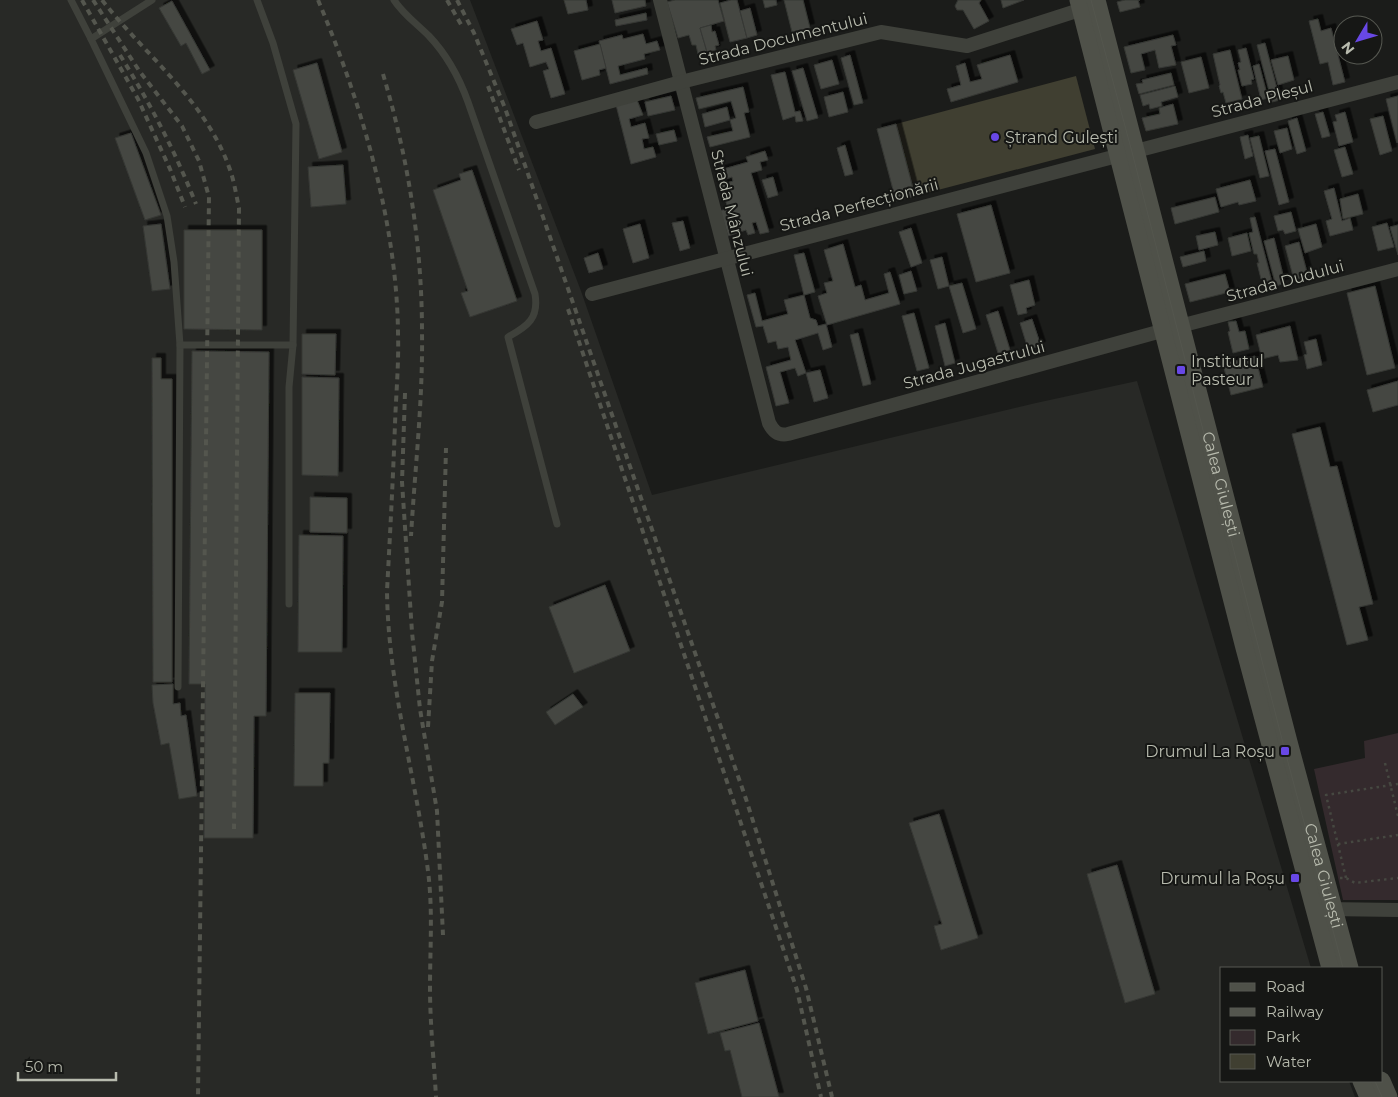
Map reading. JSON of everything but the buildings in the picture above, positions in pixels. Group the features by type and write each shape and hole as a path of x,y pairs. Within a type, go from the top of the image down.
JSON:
{"main road":[{"name":"Calea Giulești","path":"1088,4 1173,328 1245,648 1324,909 1349,967"},
{"name":"Calea Giulești","path":"1324,909 1331,967"},
{"path":"1362,1082 1369,1097"},
{"path":"1381,1082 1388,1097"}],"street":[{"name":"Strada Mânzului","path":"660,0 769,423 776,433"},
{"name":"Strada Documentului","path":"536,122 681,82 881,32 967,46 1088,4"},
{"name":"Strada Pleșul","path":"1127,153 1398,82"},
{"name":"Strada Perfecționării","path":"592,294 1127,153"},
{"name":"Strada Dudului","path":"1173,328 1398,269"},
{"name":"Strada Jugastrului","path":"776,433 788,434 1173,328"},
{"path":"1324,909 1398,910"}],"lane":[{"path":"71,0 146,153 167,216 174,262 180,325 178,687"},
{"path":"90,39 152,0"},
{"path":"257,0 273,43 296,124 293,346 289,387 288,604"},
{"path":"394,0 405,15 445,54 457,74 535,294 536,311 528,325 508,337 557,524"},
{"path":"180,345 293,346"}],"path":[{"path":"1385,763 1398,816"},
{"path":"1398,784 1326,795 1346,878 1355,883 1398,878"},
{"path":"1338,844 1398,835"}],"shaded area":[{"path":"0,0 470,0 581,291 652,495 1036,403 1137,381 1311,967 1220,967 1220,1082 1349,1082 1355,1097 0,1097"}],"green space":[{"path":"1398,733 1398,900 1343,900 1314,769 1365,758 1364,741"}],"water":[{"name":"Ștrand Gulești","path":"1076,76 1095,149 915,196 896,124"}],"tram line":[{"path":"1091,0 1343,967"},
{"path":"1375,1082 1382,1097"}],"railway":[{"path":"82,0 138,99 185,207"},
{"path":"93,0 140,72 182,126 199,161 209,197 198,1097"},
{"path":"102,0 173,79 205,120 229,167 239,208 234,829"},
{"path":"318,0 349,79 374,163 384,206 396,291 398,356 387,591 392,662 397,697 423,836 430,886 430,1002 436,1097"},
{"path":"447,0 463,28"},
{"path":"457,0 474,33 505,108 746,799 806,988 832,1097"},
{"path":"120,55 161,128 196,204"},
{"path":"383,74 400,137 412,202 419,266 422,332 421,383 411,536"},
{"path":"488,86 519,170"},
{"path":"568,309 797,990 821,1097"},
{"path":"405,393 402,482 412,632 420,709 437,811 443,935"},
{"path":"428,727 432,661 442,602 446,448"}],"place":[{"name":"Ștrand Gulești","path":"995,137"},
{"name":"Institutul Pasteur","path":"1181,370"},
{"name":"Drumul La Roșu","path":"1285,751"},
{"name":"Drumul la Roșu","path":"1295,878"}]}
